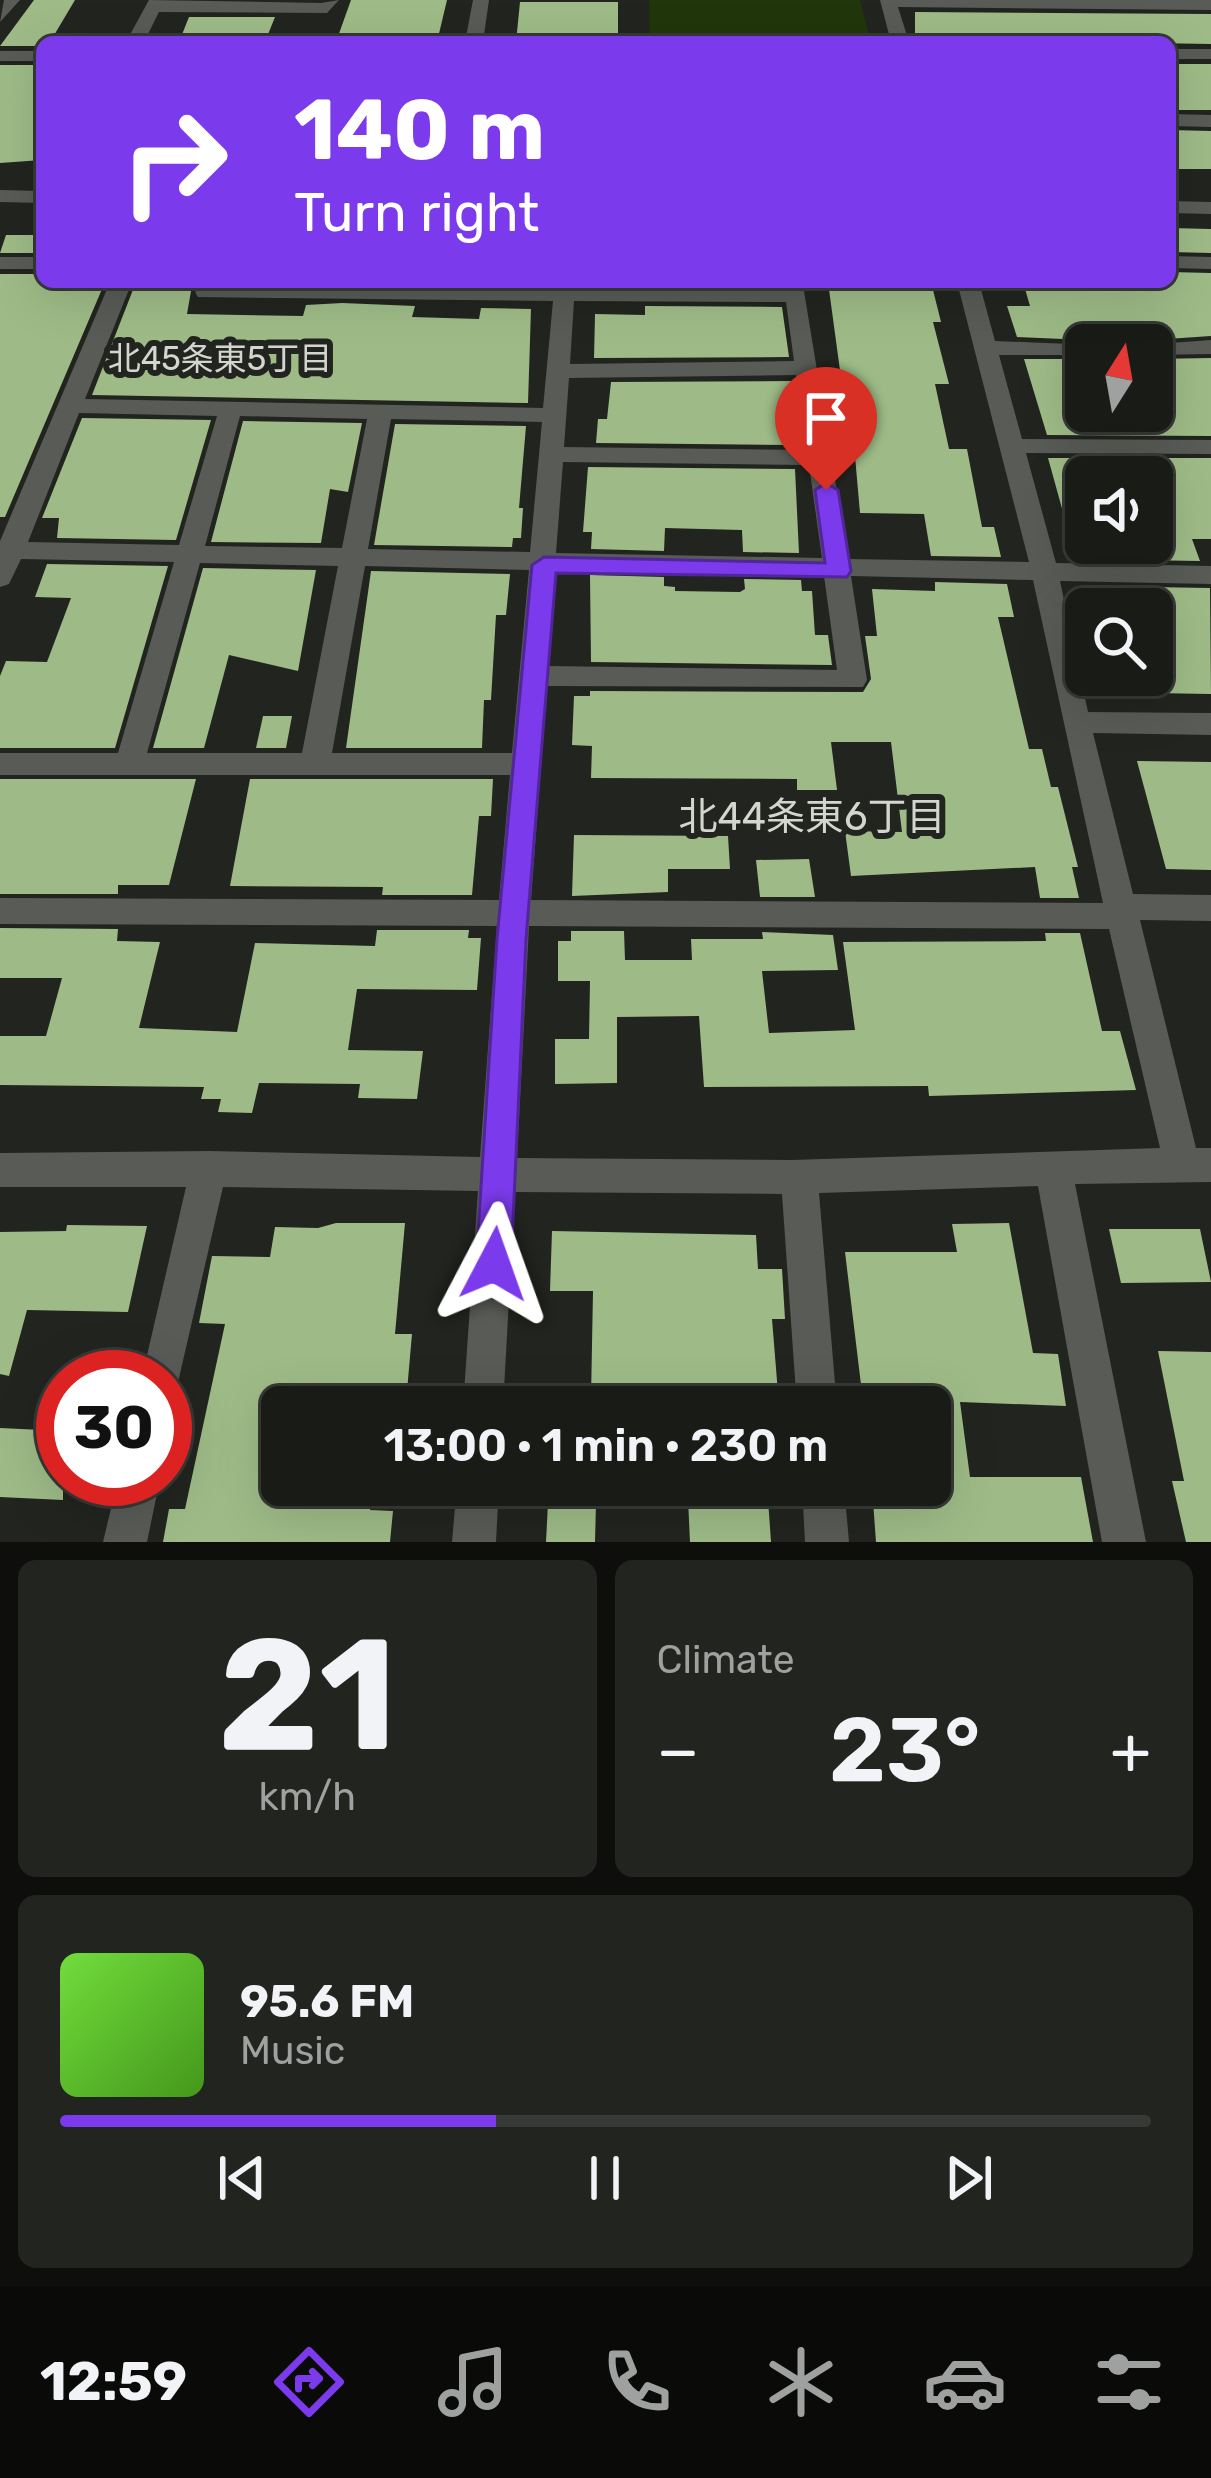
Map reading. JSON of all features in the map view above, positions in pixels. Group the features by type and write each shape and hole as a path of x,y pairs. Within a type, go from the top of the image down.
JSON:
{"street":[{"path":"0,17 12,0"},
{"path":"138,36 156,3 327,8 331,0"},
{"path":"475,36 482,0"},
{"path":"898,36 888,1 1211,5"},
{"path":"1176,54 1211,54"},
{"path":"0,56 36,56"},
{"path":"1176,120 1211,121"},
{"path":"0,196 36,196"},
{"path":"1176,208 1211,208"},
{"path":"1176,262 1211,263"},
{"path":"0,263 36,263"},
{"path":"0,578 6,551 119,288"},
{"path":"0,1170 209,1168 500,1177 800,1177 1053,1165 1197,1165 1121,911 1045,575 970,288"},
{"path":"206,292 565,290 796,296 854,680 533,676"},
{"path":"485,1386 514,916 565,290"},
{"path":"1173,347 1211,347"},
{"path":"988,348 1065,348"},
{"path":"558,371 807,368"},
{"path":"71,406 555,415"},
{"path":"129,765 230,411"},
{"path":"315,764 380,412"},
{"path":"1012,446 1211,447"},
{"path":"553,454 821,458"},
{"path":"6,551 1211,575"},
{"path":"1076,722 1211,724"},
{"path":"0,764 526,764"},
{"path":"0,911 514,916 1211,908"},
{"path":"1053,1165 1124,1542"},
{"path":"168,1350 209,1168"},
{"path":"800,1177 815,1386"},
{"path":"124,1542 133,1506"},
{"path":"473,1542 476,1506"},
{"path":"824,1506 827,1542"}],"green space":[{"path":"649,0 860,0 869,36 650,36"}],"building":[{"path":"34,0 75,0 54,36 36,36 36,46 0,46"},
{"path":"351,0 447,0 438,36 338,36"},
{"path":"520,2 618,2 618,36 517,36"},
{"path":"915,12 1211,14 1211,44 1176,43 1176,36 915,36"},
{"path":"189,17 275,17 267,36 181,36"},
{"path":"1176,64 1211,64 1211,110 1176,110"},
{"path":"0,65 36,65 36,160 0,163"},
{"path":"1176,130 1211,131 1211,169 1176,169"},
{"path":"1176,228 1211,229 1211,253 1176,252"},
{"path":"6,235 36,235 36,253 0,253"},
{"path":"1176,272 1211,273 1211,336 1173,339 1173,324 1065,324 1065,339 1017,337 1007,306 1030,306 1025,288 1176,288"},
{"path":"0,274 36,274 36,288 102,288 5,517 0,517"},
{"path":"134,288 194,288 187,314 303,316 306,305 342,303 415,306 412,317 479,319 481,308 531,309 528,403 92,395"},
{"path":"829,288 932,288 941,322 933,322 949,384 935,384 949,449 967,449 982,527 994,527 1001,557 931,556 924,514 860,513 852,422 847,422"},
{"path":"645,306 782,307 789,357 594,358 595,314 645,315"},
{"path":"1211,358 1211,436 1047,435 1024,359 1065,359 1065,432 1173,432 1173,359"},
{"path":"792,381 795,445 596,443 598,419 607,419 611,382"},
{"path":"82,418 211,420 176,540 57,538 59,518 42,518"},
{"path":"243,421 362,423 348,492 330,489 321,543 211,542"},
{"path":"395,424 526,426 521,538 513,538 512,547 374,545"},
{"path":"1048,458 1065,458 1065,519"},
{"path":"1173,458 1211,458 1211,539 1192,539 1200,561 1173,561"},
{"path":"588,467 795,469 799,553 743,552 742,530 665,528 664,551 591,549 592,532 583,532"},
{"path":"47,564 168,566 115,748 0,748 0,676 6,661 47,662 71,598 35,597"},
{"path":"203,568 316,570 298,671 229,655 204,748 153,748"},
{"path":"371,571 510,574 506,615 496,615 491,700 484,700 482,748 346,748"},
{"path":"590,575 664,577 664,586 675,587 675,591 740,592 745,589 744,579 801,580 802,591 812,591 815,635 828,635 832,665 591,662"},
{"path":"935,582 1007,584 1014,617 998,617 1029,749 1042,749 1051,787 1058,787 1078,867 1072,867 1079,898 1040,898 1035,867 851,876 845,831 902,832 891,742 831,742 837,790 797,790 797,779 591,778 592,746 572,745 574,696 590,696 590,691 863,692 871,679 865,636 877,636 872,589 935,591"},
{"path":"1089,586 1210,588 1211,694 1173,693 1173,588"},
{"path":"263,716 292,716 286,748 256,748"},
{"path":"1137,761 1211,762 1211,870 1166,869"},
{"path":"0,779 196,779 169,885 118,885 118,894 0,894"},
{"path":"250,779 493,779 491,816 479,816 472,895 382,895 383,887 230,886"},
{"path":"574,835 728,836 730,869 668,869 668,892 572,896"},
{"path":"809,859 815,897 760,897 756,860"},
{"path":"0,928 118,929 117,941 160,942 139,1028 237,1032 255,943 375,946 377,930 469,930 468,938 481,938 477,990 357,989 348,1050 423,1051 417,1099 358,1098 360,1084 259,1083 252,1113 218,1112 221,1099 201,1099 204,1087 0,1085 0,1036 46,1036 62,978 0,978"},
{"path":"571,931 624,931 625,960 692,960 691,939 763,939 762,932 833,935 838,970 762,971 769,1033 855,1030 843,942 1046,941 1045,933 1080,933 1102,1031 1120,1031 1136,1090 929,1096 928,1086 704,1087 699,1016 617,1017 617,1083 555,1084 555,1039 589,1039 590,981 558,981 558,941 571,941"},
{"path":"336,1223 405,1223 395,1334 412,1334 407,1386 261,1386 261,1506 370,1506 370,1510 393,1511 390,1542 163,1542 169,1509 192,1506 192,1477 225,1324 199,1323 212,1256 270,1257 275,1227 318,1228"},
{"path":"1009,1223 1033,1353 1058,1354 1066,1406 960,1402 970,1477 1081,1477 1093,1542 876,1542 873,1506 951,1506 951,1386 861,1386 845,1252 957,1252 952,1224"},
{"path":"67,1225 147,1226 128,1312 27,1310 9,1376 0,1374 0,1232 66,1231"},
{"path":"1109,1229 1200,1229 1211,1282 1121,1283"},
{"path":"552,1231 756,1235 758,1269 782,1269 785,1319 772,1319 777,1386 591,1386 593,1291 550,1291"},
{"path":"1158,1351 1211,1352 1211,1542 1186,1542 1172,1481 1184,1481"},
{"path":"0,1428 36,1430 36,1499 0,1497"},
{"path":"548,1506 596,1506 595,1542 546,1542"},
{"path":"688,1506 768,1506 771,1542 690,1542"}],"district":[{"name":"北45条東5丁目","path":"220,358"},
{"name":"北44条東6丁目","path":"812,816"}],"route":[{"path":"494,1264 512,939 544,565 839,571 826,490"}]}
